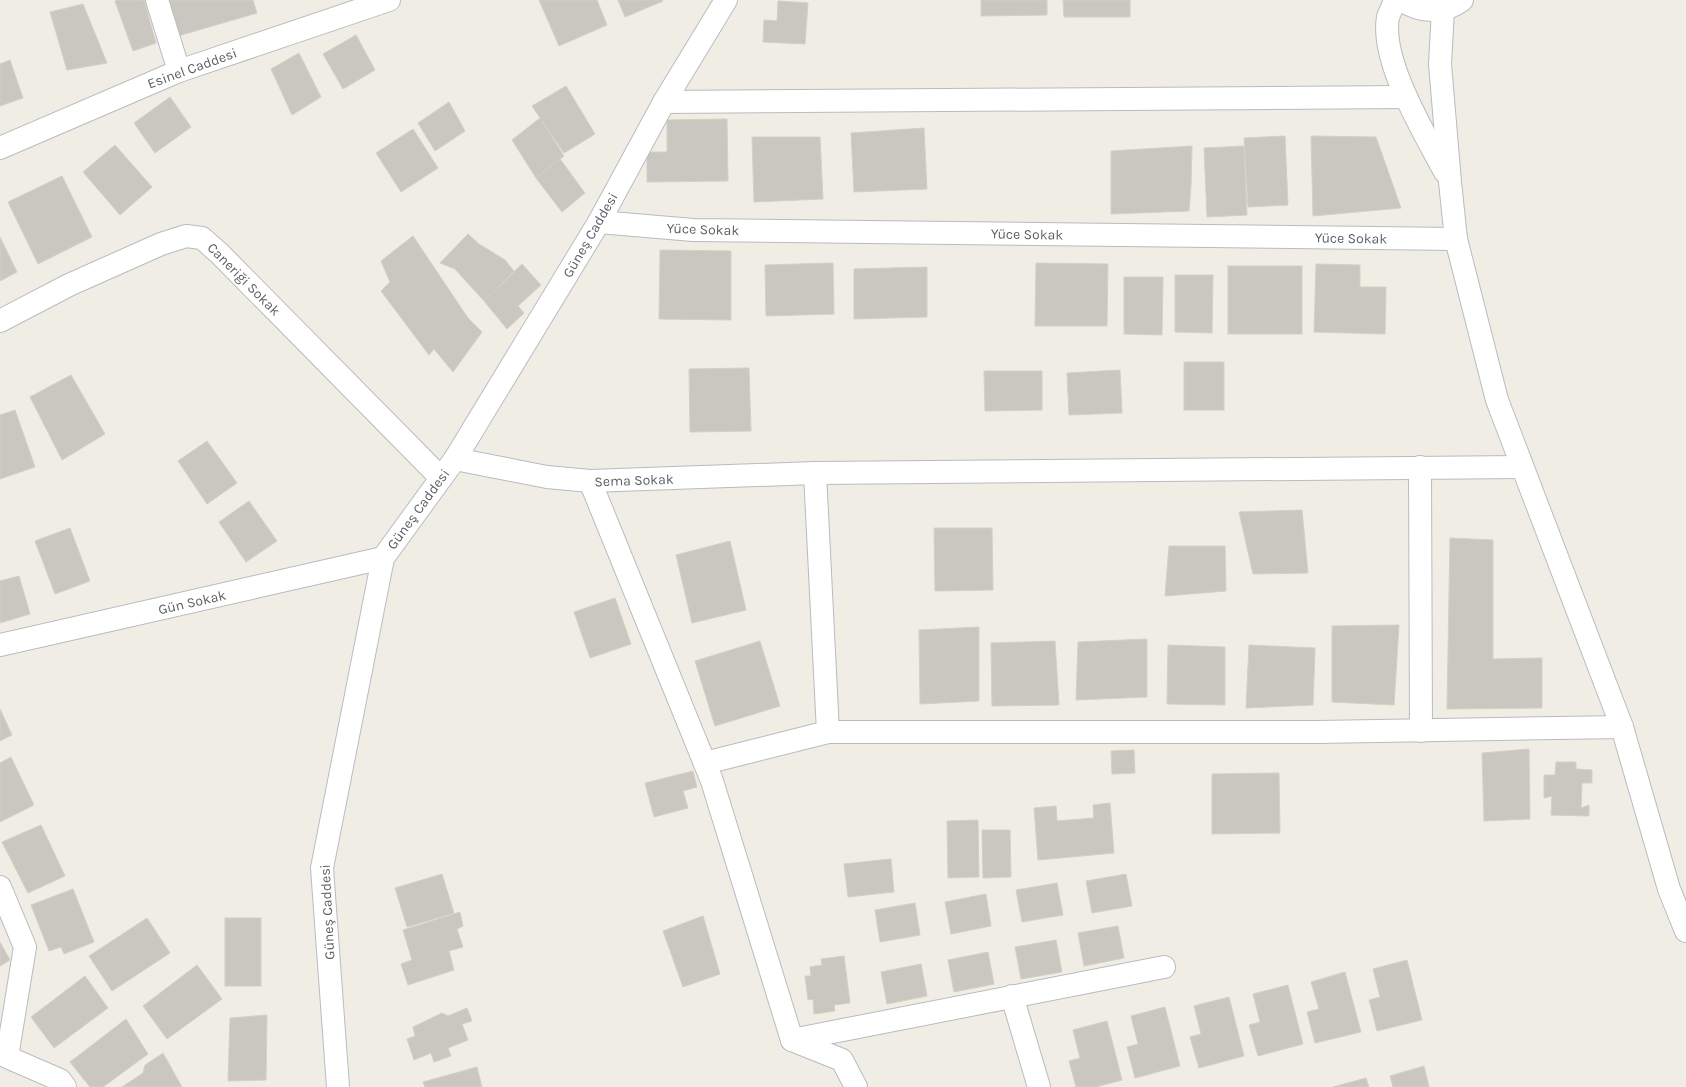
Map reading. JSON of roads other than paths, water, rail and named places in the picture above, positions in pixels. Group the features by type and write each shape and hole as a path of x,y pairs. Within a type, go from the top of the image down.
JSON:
{"street":[{"path":"157,0 179,71"},
{"name":"Esinel Caddesi","path":"0,148 179,71 389,0"},
{"name":"Güneş Caddesi","path":"338,1087 322,868 383,558 455,459 599,222 664,102 726,0"},
{"path":"1395,0 1388,18 1388,36 1392,59 1406,97 1450,182"},
{"path":"1402,0 1410,6 1426,10 1452,5 1440,64 1456,239 1497,400 1622,727 1669,888 1686,931"},
{"path":"664,102 1406,97"},
{"name":"Yüce Sokak","path":"599,222 693,230 1456,239"},
{"name":"Caneriği Sokak","path":"0,321 69,285 161,244 186,236 202,238 220,254 441,478"},
{"name":"Sema Sokak","path":"455,459 547,477 590,481 816,473 1522,467"},
{"path":"1420,467 1421,731"},
{"path":"816,473 828,732"},
{"path":"590,481 705,764 792,1040"},
{"name":"Gün Sokak","path":"0,645 383,558"},
{"path":"705,764 828,732 1318,732 1622,727"},
{"path":"0,887 25,947 3,1060 60,1080 65,1087"},
{"path":"792,1040 1164,967"},
{"path":"1012,996 1040,1087"},
{"path":"792,1040 842,1060 856,1087"}]}
